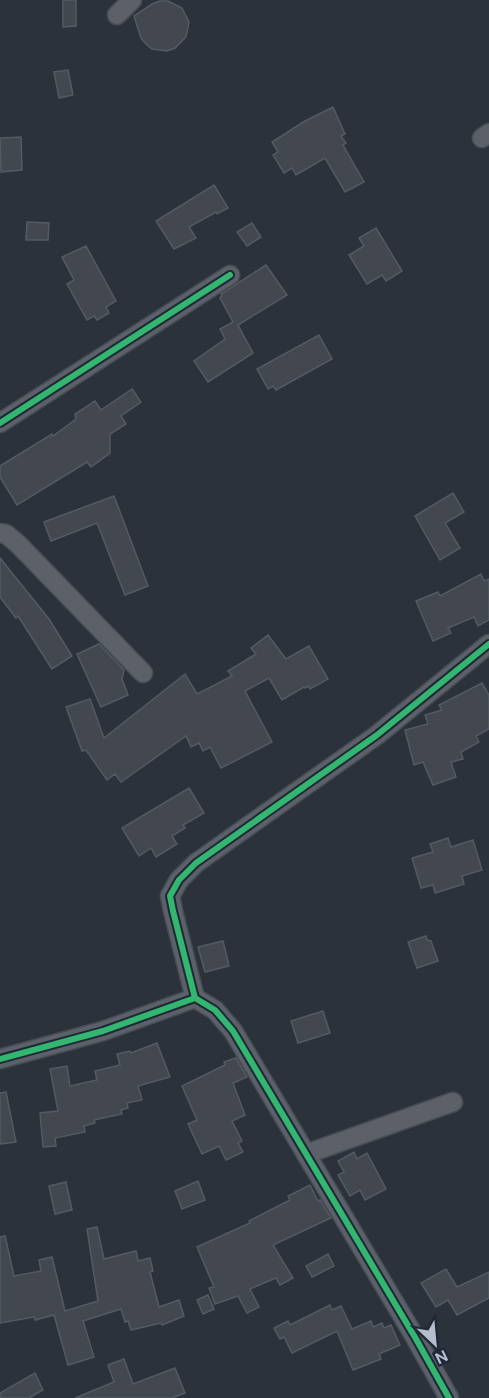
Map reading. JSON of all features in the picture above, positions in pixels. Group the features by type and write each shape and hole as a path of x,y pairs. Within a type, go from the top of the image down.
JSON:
{"street":[{"path":"117,15 132,0"},
{"path":"0,423 230,275"},
{"path":"0,533 6,534 18,544 143,673"},
{"path":"449,1398 233,1030 215,1010 195,998 170,896 179,880 196,863 377,735 489,644"},
{"path":"0,1059 103,1031 195,998"},
{"path":"306,1154 453,1102"}],"building":[{"path":"63,0 76,0 76,26 63,27"},
{"path":"160,1 168,1 182,8 189,22 186,37 175,48 167,51 152,49 146,44 141,38 134,16"},
{"path":"68,70 73,95 59,98 54,72"},
{"path":"333,107 345,134 341,136 346,143 343,145 364,182 345,192 325,158 296,175 292,168 284,173 273,155 278,152 272,142"},
{"path":"21,137 22,170 1,172 0,138"},
{"path":"214,185 228,208 189,227 196,238 174,249 156,221"},
{"path":"27,222 49,223 48,240 26,240"},
{"path":"252,223 261,237 247,246 237,232"},
{"path":"376,228 402,271 386,281 382,275 367,284 349,255 364,246 359,238"},
{"path":"86,246 116,301 106,307 109,313 97,320 94,316 87,320 67,284 74,280 62,257"},
{"path":"266,265 287,295 238,325 253,353 208,382 194,361 225,339 220,329 233,322 220,298 221,294"},
{"path":"319,335 332,359 276,390 273,386 268,389 257,369"},
{"path":"132,389 141,402 121,416 126,424 110,434 110,453 91,467 87,462 17,505 0,477 0,466 52,434 53,436 76,419 75,414 95,401 101,410"},
{"path":"453,493 464,512 445,523 460,548 440,560 415,516"},
{"path":"114,496 148,586 125,595 97,523 51,541 44,522"},
{"path":"0,558 49,619 72,656 52,669 18,616 16,618 0,597"},
{"path":"481,574 484,581 489,579 489,620 478,626 474,617 448,628 451,633 433,641 416,601 438,592 440,596"},
{"path":"268,635 286,659 309,646 328,679 310,689 309,686 304,687 282,700 269,678 245,691 272,742 221,768 210,747 203,751 199,743 191,747 186,736 121,782 115,774 107,780 86,750 82,751 66,707 90,699 104,738 185,674 197,694 232,676 228,671 256,654 251,648"},
{"path":"99,644 124,670 122,679 128,695 101,707 77,654"},
{"path":"482,683 489,695 489,729 476,736 479,742 461,752 463,759 451,762 456,777 433,785 423,762 414,765 405,730 428,724 425,715 442,710 439,705"},
{"path":"189,788 204,813 183,825 185,828 172,836 177,844 156,857 151,848 139,856 122,828"},
{"path":"448,838 451,847 473,840 482,870 462,876 464,884 435,893 433,885 421,888 412,858 433,852 430,844"},
{"path":"426,936 427,940 431,941 438,961 417,968 408,942"},
{"path":"223,941 229,966 205,972 198,947"},
{"path":"323,1011 330,1033 298,1043 291,1021"},
{"path":"157,1043 170,1077 138,1086 142,1100 127,1103 128,1108 121,1110 122,1114 94,1120 95,1123 84,1126 85,1132 55,1138 56,1146 43,1147 40,1113 58,1111 50,1069 67,1066 70,1086 97,1080 95,1071 120,1065 117,1054 130,1051 131,1053"},
{"path":"236,1058 247,1077 233,1083 245,1115 232,1121 242,1141 238,1143 243,1152 226,1160 219,1146 202,1154 188,1124 197,1120 182,1086 225,1065 224,1062"},
{"path":"6,1092 16,1142 0,1144 0,1093"},
{"path":"354,1152 357,1159 367,1153 386,1189 365,1200 360,1190 350,1196 338,1175 344,1172 338,1161"},
{"path":"198,1181 205,1200 182,1209 175,1191"},
{"path":"66,1182 72,1210 55,1214 49,1186"},
{"path":"310,1185 318,1201 320,1200 331,1218 273,1245 293,1278 280,1285 276,1278 250,1289 259,1307 247,1313 238,1296 215,1304 209,1288 214,1287 197,1247 250,1223 249,1221 290,1200 288,1196"},
{"path":"97,1227 104,1259 136,1251 138,1261 150,1258 153,1271 150,1272 159,1307 179,1300 184,1316 162,1325 161,1323 131,1330 128,1321 125,1322 121,1309 83,1321 94,1357 68,1365 54,1315 35,1320 34,1317 0,1323 0,1237 5,1236 14,1276 41,1271 39,1260 52,1257 65,1311 98,1301 87,1229"},
{"path":"328,1254 334,1266 312,1277 306,1266"},
{"path":"446,1269 457,1287 489,1272 489,1298 457,1315 448,1300 436,1307 421,1283"},
{"path":"208,1295 214,1309 203,1314 197,1300"},
{"path":"330,1305 332,1310 341,1306 352,1329 371,1321 373,1327 382,1323 384,1328 391,1325 400,1345 379,1354 381,1359 353,1370 337,1331 292,1353 284,1337 280,1339 274,1328 288,1321 290,1325"},
{"path":"124,1359 133,1384 175,1368 185,1393 172,1398 75,1398 114,1382 108,1365"},
{"path":"35,1373 43,1390 29,1398 0,1398 0,1393"}],"cycle path":[{"path":"0,423 230,275"},
{"path":"195,998 170,896 179,880 196,863 377,735 489,644"},
{"path":"0,1059 103,1031 195,998 215,1010 233,1031 449,1398"}]}
